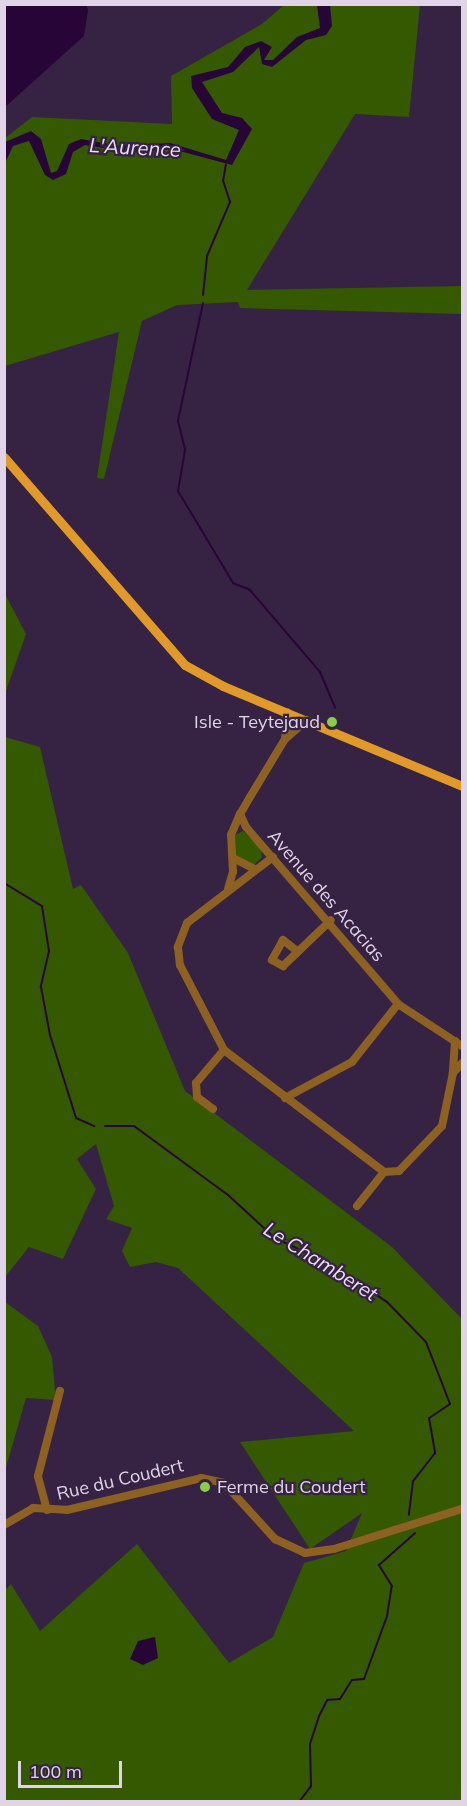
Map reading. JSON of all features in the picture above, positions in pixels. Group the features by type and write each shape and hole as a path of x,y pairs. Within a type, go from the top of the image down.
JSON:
{"main road":[{"path":"4,458 173,655 223,686 462,786"}],"street":[{"path":"285,739 287,712"},
{"path":"227,890 233,858 231,835 240,814 285,739 307,720"},
{"name":"Avenue des Acacias","path":"240,814 273,857 331,920 398,1004 462,1046"},
{"path":"273,857 187,922 178,947 180,965 224,1050 384,1172 399,1171 442,1126 453,1073 455,1041"},
{"path":"233,858 255,869"},
{"path":"297,951 331,920"},
{"path":"285,1098 352,1062 398,1004"},
{"path":"213,1109 197,1097 196,1083 224,1050"},
{"path":"453,1073 462,1063"},
{"path":"357,1206 384,1172"},
{"path":"47,1510 44,1484 38,1476 60,1391"},
{"name":"Rue du Coudert","path":"4,1525 33,1508 67,1510 185,1479 214,1479 235,1492 285,1547 319,1553 462,1509"}],"green space":[{"path":"284,5 420,5 409,117 355,114 247,290 462,286 462,314 240,308 238,302 177,305 142,321 104,479 97,478 119,332 5,366 5,138 32,117 172,124 171,76 262,24"},
{"path":"5,594 26,634 5,694"},
{"path":"5,737 40,747 73,889 81,885 128,953 185,1091 392,1247 462,1319 462,1801 5,1801 5,1590 11,1584 40,1631 137,1544 229,1663 273,1637 304,1563 346,1551 362,1513 310,1549 240,1442 354,1431 178,1268 156,1262 130,1267 122,1251 132,1228 106,1219 114,1206 96,1144 77,1159 96,1189 63,1259 29,1247 5,1277"},
{"path":"243,831 261,848 262,857 253,866 236,856 235,835"},
{"path":"5,1302 38,1326 52,1357 56,1400 26,1398 5,1471"}],"water":[{"path":"5,4 86,5 88,10 84,36 5,107"},
{"name":"L'Aurence","path":"317,5 330,5 332,26 326,35 306,40 272,67 262,64 259,47 233,72 202,82 222,113 242,118 252,129 232,165 172,149 128,152 85,145 73,152 66,174 53,180 45,175 29,141 13,146 5,163 5,142 31,131 41,139 51,173 57,171 69,144 81,139 120,146 170,143 226,160 239,130 212,119 192,88 191,76 228,67 245,47 261,41 272,47 264,60 273,60 297,37 320,28"},
{"path":"155,1637 158,1658 143,1665 130,1659 138,1641"}],"waterway":[{"path":"203,295 207,256 230,202 223,181 226,164"},
{"path":"203,303 178,421 185,450 178,491 233,583 250,590 320,672 335,708"},
{"name":"Le Chamberet","path":"4,883 42,906 49,951 41,987 50,1035 76,1118 94,1126"},
{"name":"Le Chamberet","path":"105,1126 134,1126 228,1195 275,1238 332,1265 387,1302 426,1342 450,1404 429,1418 435,1453 413,1481 409,1515"},
{"name":"Le Chamberet","path":"299,1802 311,1786 310,1744 319,1716 327,1700 340,1699 352,1680 364,1679 387,1616 392,1586 379,1565 415,1533"}],"place":[{"name":"Isle - Teytejaud","path":"332,722"},
{"name":"Ferme du Coudert","path":"205,1487"}]}
